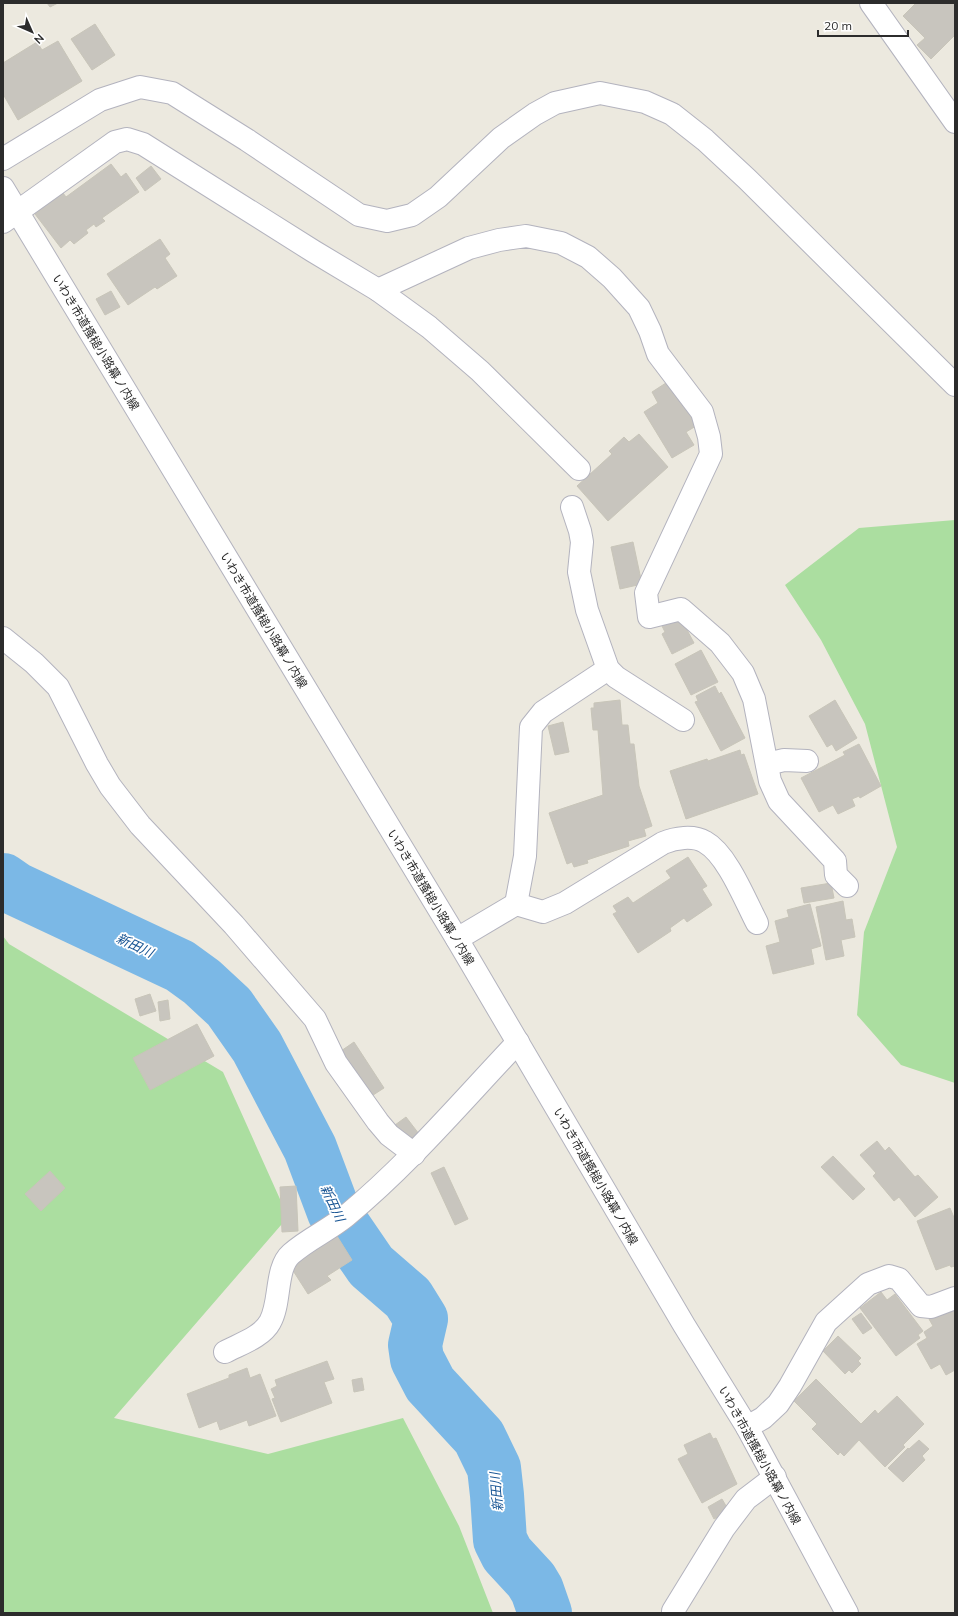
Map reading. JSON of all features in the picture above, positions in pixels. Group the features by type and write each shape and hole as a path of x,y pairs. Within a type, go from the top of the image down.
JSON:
{"street":[{"path":"871,3 955,122"},
{"path":"3,159 100,100 140,87 172,93 247,140 359,215 386,221 412,215 438,197 501,138 535,114 555,103 600,93 645,102 672,114 705,140 747,179 955,385"},
{"path":"10,217 115,142 127,139 143,144 378,290 429,327 480,371 579,469"},
{"name":"いわき市道搔槌小路幕ノ内線","path":"3,188 10,217 457,939 684,1325 748,1427 847,1613"},
{"path":"378,290 468,248 499,240 526,236 561,243 588,257 612,278 639,308 650,331 658,354 702,412 709,437 711,454 646,593 649,616 681,609 720,643 743,673 754,699 770,781 779,801 835,861 836,875 847,886"},
{"path":"572,507 582,542 579,572 587,610 608,669 616,677 683,720"},
{"path":"3,638 34,663 58,687 97,764 110,786 140,825 234,926 315,1019 336,1063 361,1098 389,1135 414,1154"},
{"path":"516,904 525,856 531,727 543,712 608,669"},
{"path":"767,764 784,760 807,761"},
{"path":"457,939 516,904 543,912 565,903 663,843 674,839 684,838 704,841 714,849 728,866 757,923"},
{"path":"225,1352 261,1332 270,1322 284,1264 290,1254 338,1222 414,1154 518,1042"},
{"path":"748,1427 763,1418 778,1404 790,1386 826,1322 868,1284 889,1276 899,1279 921,1306 931,1307 955,1298"},
{"path":"673,1613 672,1611 724,1528 746,1499 775,1477"}],"green space":[{"path":"955,520 955,1083 901,1065 857,1015 864,932 897,847 865,724 821,640 785,585 859,528"},
{"path":"3,936 9,944 223,1072 288,1217 114,1418 268,1454 403,1418 459,1526 493,1613 3,1613"}],"building":[{"path":"47,3 58,3 50,7"},
{"path":"916,3 955,3 955,35 931,59 917,45 925,38 903,16"},
{"path":"95,24 115,55 92,70 71,39"},
{"path":"58,41 82,81 18,120 3,94 3,63 37,42 42,50"},
{"path":"111,164 121,177 126,173 139,192 102,218 105,221 96,227 94,224 86,230 88,233 74,244 70,240 61,248 35,214 63,193 66,197"},
{"path":"151,166 161,179 145,191 136,178"},
{"path":"160,239 170,254 165,258 177,276 157,289 155,287 128,305 107,274"},
{"path":"111,291 120,307 105,315 96,299"},
{"path":"669,381 696,426 686,432 694,445 672,458 644,412 658,403 652,392"},
{"path":"639,434 668,467 608,521 577,486 612,454 609,451 624,437 629,442"},
{"path":"633,542 642,584 620,589 611,547"},
{"path":"679,615 694,643 672,654 662,634 665,632 661,624"},
{"path":"701,650 718,682 691,695 675,664"},
{"path":"715,686 719,694 721,692 745,738 721,751 695,702 698,701 696,696"},
{"path":"620,700 622,725 628,725 630,744 634,744 639,786 652,826 644,829 646,836 628,841 629,846 587,860 588,863 574,867 572,862 567,864 549,813 603,795 598,730 593,730 591,708 594,708 594,703"},
{"path":"835,700 857,738 836,751 832,744 827,747 809,716"},
{"path":"563,722 569,752 555,755 548,726"},
{"path":"859,744 881,786 860,798 859,796 852,799 855,806 838,814 833,805 819,812 801,778 845,755 843,752"},
{"path":"740,750 741,755 744,754 758,794 686,819 670,771 707,759 708,761"},
{"path":"688,857 707,886 702,889 712,905 687,922 684,918 670,928 671,931 638,953 613,914 617,912 613,906 628,897 633,903 671,878 666,871"},
{"path":"831,883 834,898 804,903 801,888"},
{"path":"843,901 846,920 852,919 855,937 841,940 844,956 826,960 816,907"},
{"path":"810,904 821,946 811,949 814,964 773,974 766,946 780,942 775,921 789,917 787,910"},
{"path":"150,994 156,1011 140,1016 135,999"},
{"path":"168,1000 170,1019 160,1021 158,1002"},
{"path":"197,1024 214,1056 150,1090 133,1058"},
{"path":"354,1042 384,1088 370,1097 341,1051"},
{"path":"406,1117 419,1134 407,1142 395,1125"},
{"path":"877,1141 885,1151 889,1147 915,1177 918,1175 938,1197 915,1217 899,1197 894,1201 873,1176 876,1173 860,1155"},
{"path":"833,1156 865,1189 853,1200 821,1167"},
{"path":"444,1167 468,1219 455,1225 431,1173"},
{"path":"50,1171 65,1188 41,1211 25,1194"},
{"path":"296,1186 298,1231 282,1232 280,1187"},
{"path":"950,1208 955,1220 955,1266 951,1267 950,1265 936,1270 917,1221"},
{"path":"337,1236 352,1260 327,1276 331,1280 308,1294 292,1269 296,1267 294,1263"},
{"path":"881,1292 887,1300 895,1294 923,1331 918,1335 920,1338 896,1356 860,1308"},
{"path":"955,1305 955,1370 946,1375 940,1364 931,1369 917,1344 927,1338 924,1332 933,1326 929,1319"},
{"path":"861,1313 872,1328 863,1334 852,1319"},
{"path":"838,1336 861,1358 858,1361 861,1364 852,1373 849,1370 845,1374 823,1351"},
{"path":"327,1361 334,1379 324,1382 332,1403 281,1422 272,1399 275,1398 271,1389 277,1386 275,1380"},
{"path":"247,1368 250,1378 260,1374 276,1416 249,1426 247,1420 220,1430 217,1421 199,1428 187,1394 229,1378 229,1375"},
{"path":"362,1378 364,1390 354,1392 352,1380"},
{"path":"816,1379 861,1424 875,1410 878,1414 897,1396 924,1424 903,1445 905,1447 885,1467 859,1440 844,1456 840,1452 838,1455 812,1429 817,1424 794,1401"},
{"path":"710,1433 713,1439 716,1438 737,1484 702,1503 678,1459 688,1454 684,1445"},
{"path":"919,1440 929,1449 922,1456 925,1460 903,1482 888,1468 908,1448 909,1449"},
{"path":"722,1499 729,1511 714,1519 708,1507"}],"waterway":[{"name":"新田川","path":"3,880 16,889 180,966 202,982 229,1007 257,1047 310,1148 334,1212 371,1266 408,1298 421,1319 415,1345 417,1359 430,1384 479,1437 494,1468 500,1540 507,1554 531,1580 537,1590 545,1613"}]}
